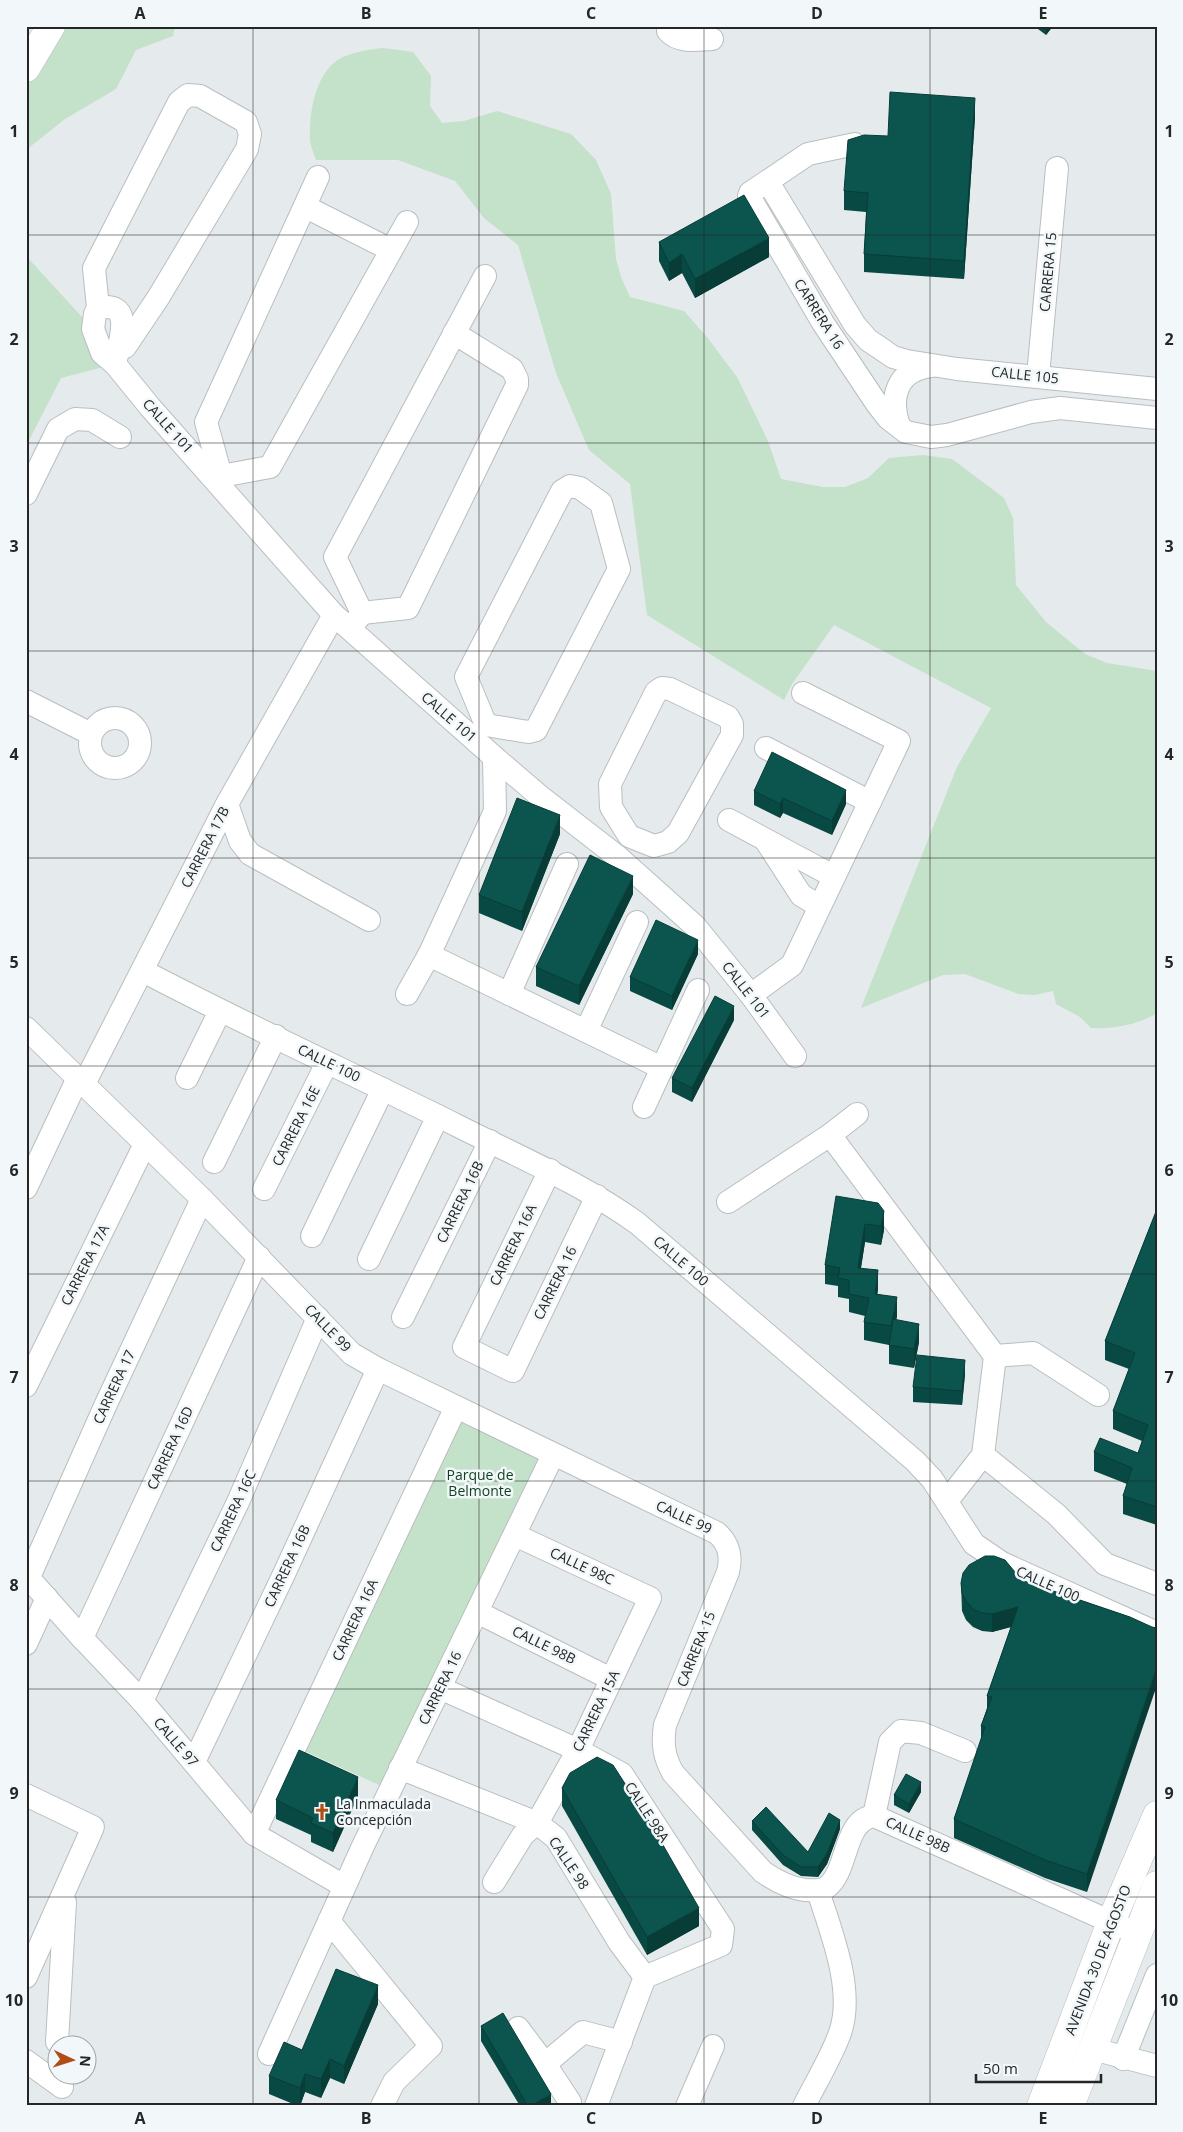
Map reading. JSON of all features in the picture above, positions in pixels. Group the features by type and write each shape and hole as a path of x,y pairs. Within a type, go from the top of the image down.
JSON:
{"main road":[{"path":"26,68 51,26"},
{"name":"AVENIDA 30 DE AGOSTO","path":"1041,2106 1111,1922 1157,1816"},
{"name":"AVENIDA 30 DE AGOSTO","path":"1070,2106 1157,1885"}],"street":[{"path":"668,26 668,31 673,37 692,40 712,39"},
{"name":"CALLE 101","path":"158,298 247,149 250,134 246,122 200,96 188,95 179,102 94,268 98,308 95,314 93,329 102,353 120,356 150,406 219,479 270,544 349,619 482,733 494,757 542,798 618,857 695,926 751,995 796,1056"},
{"path":"768,182 808,154 854,144"},
{"name":"CARRERA 15","path":"1038,376 1057,168"},
{"path":"318,177 306,207 206,422 219,479 270,467 408,222"},
{"name":"CARRERA 16","path":"893,357 868,340 855,325 768,182 749,196 824,323 877,404 888,418 899,426"},
{"path":"306,207 391,250"},
{"path":"454,334 512,369 517,379 517,385 408,608 349,619 335,557 454,334 485,276"},
{"path":"122,315 142,303 158,298"},
{"path":"120,356 158,298"},
{"path":"98,308 107,306 115,308 122,315 120,356"},
{"name":"CALLE 105","path":"893,357 935,366 1157,389"},
{"path":"935,366 920,368 908,374 901,382 894,406 899,426 906,432 918,435 939,436 1031,412 1060,408 1157,418"},
{"path":"26,494 58,429 74,419 92,420 120,437"},
{"path":"570,486 580,488 601,504 619,569 536,730 528,732 482,733 466,677 562,491 570,486"},
{"name":"CARRERA 17B","path":"26,1188 81,1081 143,971 227,804 349,619"},
{"path":"662,688 670,688 728,717 732,724 732,736 678,833 668,842 654,846 629,836 611,807 610,784 656,692 662,688"},
{"path":"751,995 792,965 899,741 803,693"},
{"path":"26,700 91,734"},
{"path":"766,748 870,802"},
{"path":"407,994 429,955 495,811 494,757"},
{"path":"227,804 240,841 250,854 369,920"},
{"path":"729,820 834,876"},
{"path":"618,857 629,836"},
{"path":"764,838 801,895 819,906"},
{"path":"509,994 566,864"},
{"path":"586,1031 637,922"},
{"path":"429,955 662,1068"},
{"name":"CALLE 100","path":"143,971 220,1011 276,1036 327,1063 550,1170 597,1196 637,1223 897,1445 932,1479 974,1544 1002,1563 1157,1632"},
{"path":"644,1107 698,990"},
{"path":"187,1078 220,1011"},
{"name":"CALLE 99","path":"26,1028 202,1199 352,1354 378,1369 553,1455 717,1533 728,1545 730,1559 728,1572"},
{"path":"214,1162 276,1036"},
{"name":"CARRERA 16E","path":"264,1189 327,1063"},
{"path":"312,1236 383,1090"},
{"path":"728,1202 830,1135 857,1114"},
{"path":"369,1259 438,1116"},
{"path":"830,1135 995,1356 983,1455 947,1501"},
{"name":"CARRERA 16B","path":"403,1317 490,1141"},
{"name":"CARRERA 17A","path":"26,1386 145,1144"},
{"name":"CARRERA 16A","path":"512,1371 464,1347 550,1170"},
{"name":"CARRERA 16","path":"512,1371 597,1196"},
{"name":"CARRERA 17","path":"28,1576 202,1199"},
{"name":"CARRERA 16D","path":"82,1638 259,1257"},
{"name":"CARRERA 16C","path":"142,1701 238,1502 318,1318"},
{"path":"995,1356 1033,1353 1098,1395"},
{"name":"CARRERA 16B","path":"194,1762 284,1574 378,1369"},
{"name":"CARRERA 16A","path":"254,1834 456,1407"},
{"name":"CARRERA 16","path":"269,2054 344,1886 553,1455"},
{"path":"983,1455 1056,1514 1105,1564 1157,1584"},
{"name":"CALLE 98C","path":"515,1535 650,1598"},
{"name":"CARRERA 15","path":"728,1572 665,1726 662,1740 666,1761 691,1794 763,1872 777,1882 798,1889 818,1891"},
{"name":"CALLE 97","path":"28,1576 82,1638 142,1701 254,1834 344,1886"},
{"path":"26,1644 47,1598"},
{"name":"CARRERA 15A","path":"494,1882 523,1835 537,1823 578,1750 650,1598"},
{"name":"CALLE 98B","path":"477,1612 612,1679"},
{"name":"CALLE 98A","path":"440,1688 578,1750 622,1774 723,1928 721,1945 645,1978"},
{"path":"874,1816 890,1742 901,1731 920,1732 965,1751"},
{"name":"CALLE 98","path":"400,1768 537,1823 556,1838 619,1942 645,1978"},
{"path":"26,1795 93,1827 26,1977"},
{"name":"CALLE 98B","path":"818,1891 827,1888 836,1874 858,1823 874,1816 1137,1933"},
{"path":"58,2034 66,1889"},
{"path":"804,2106 840,2032 845,1993 839,1959 818,1891"},
{"path":"329,1922 431,2046 394,2082 382,2106"},
{"path":"1123,2058 1157,1974"},
{"path":"596,2106 645,1978"},
{"path":"518,2028 570,2102"},
{"path":"544,2064 583,2032 621,2042"},
{"path":"686,2106 714,2046"},
{"path":"1093,2049 1157,2066"},
{"path":"26,2061 62,2087"}],"green space":[{"path":"51,26 175,26 173,36 136,50 116,89 65,119 26,150 26,68"},
{"path":"383,48 413,52 431,76 430,106 442,123 464,121 497,111 571,134 596,160 611,194 616,259 621,277 630,297 684,311 706,336 737,377 768,441 781,479 823,487 845,487 868,478 889,458 923,455 952,459 1004,498 1013,518 1016,585 1046,622 1085,654 1107,663 1157,671 1157,1013 1141,1021 1125,1025 1091,1028 1080,1017 1056,1004 1053,991 1035,995 1019,994 965,974 943,975 861,1008 957,767 991,708 834,625 792,684 784,700 647,615 630,484 589,450 556,373 518,245 484,218 455,181 398,160 316,160 310,141 311,120 314,98 322,78 328,69 339,59 358,52"},
{"path":"26,256 93,329 115,364 61,378 26,446"},
{"name":"Parque de Belmonte","path":"456,1407 553,1455 390,1790 296,1747"}],"building":[{"path":"890,92 975,98 964,261 864,254 868,193 844,191 848,140 864,135 888,136"},
{"path":"744,195 769,238 695,279 682,254 669,263 659,242"},
{"path":"772,752 846,790 832,821 783,798 780,804 754,791"},
{"path":"517,798 560,815 522,912 479,895"},
{"path":"590,855 633,876 579,986 536,967"},
{"path":"656,920 698,940 672,996 630,977"},
{"path":"715,996 734,1006 692,1088 672,1078"},
{"path":"836,1196 878,1203 884,1211 881,1226 865,1224 858,1268 878,1270 875,1294 897,1297 891,1326 864,1322 869,1298 849,1294 849,1280 838,1278 840,1268 825,1265"},
{"path":"1157,1209 1157,1507 1123,1496 1132,1468 1094,1452 1100,1438 1138,1453 1148,1425 1113,1411 1135,1353 1105,1341"},
{"path":"893,1319 919,1324 914,1349 889,1345"},
{"path":"917,1355 965,1360 962,1391 913,1387"},
{"path":"985,1556 994,1556 1005,1560 1018,1579 1157,1628 1157,1667 1087,1874 1045,1860 954,1819 985,1727 981,1726 992,1697 987,1696 1018,1607 992,1614 982,1613 973,1609 966,1601 962,1593 963,1573 969,1565"},
{"path":"299,1750 358,1777 333,1833 311,1823 313,1818 276,1800"},
{"path":"597,1757 613,1765 651,1824 699,1908 647,1937 562,1788 570,1773"},
{"path":"906,1774 921,1782 909,1804 894,1795"},
{"path":"766,1807 808,1852 829,1813 840,1820 827,1854 818,1867 801,1867 783,1855 752,1821"},
{"path":"336,1969 378,1985 344,2066 330,2059 321,2079 305,2074 300,2088 269,2076 284,2042 302,2050"},
{"path":"503,2013 551,2094 531,2106 528,2106 481,2026"}],"place":[{"name":"La Inmaculada Concepción","path":"322,1812"}]}
